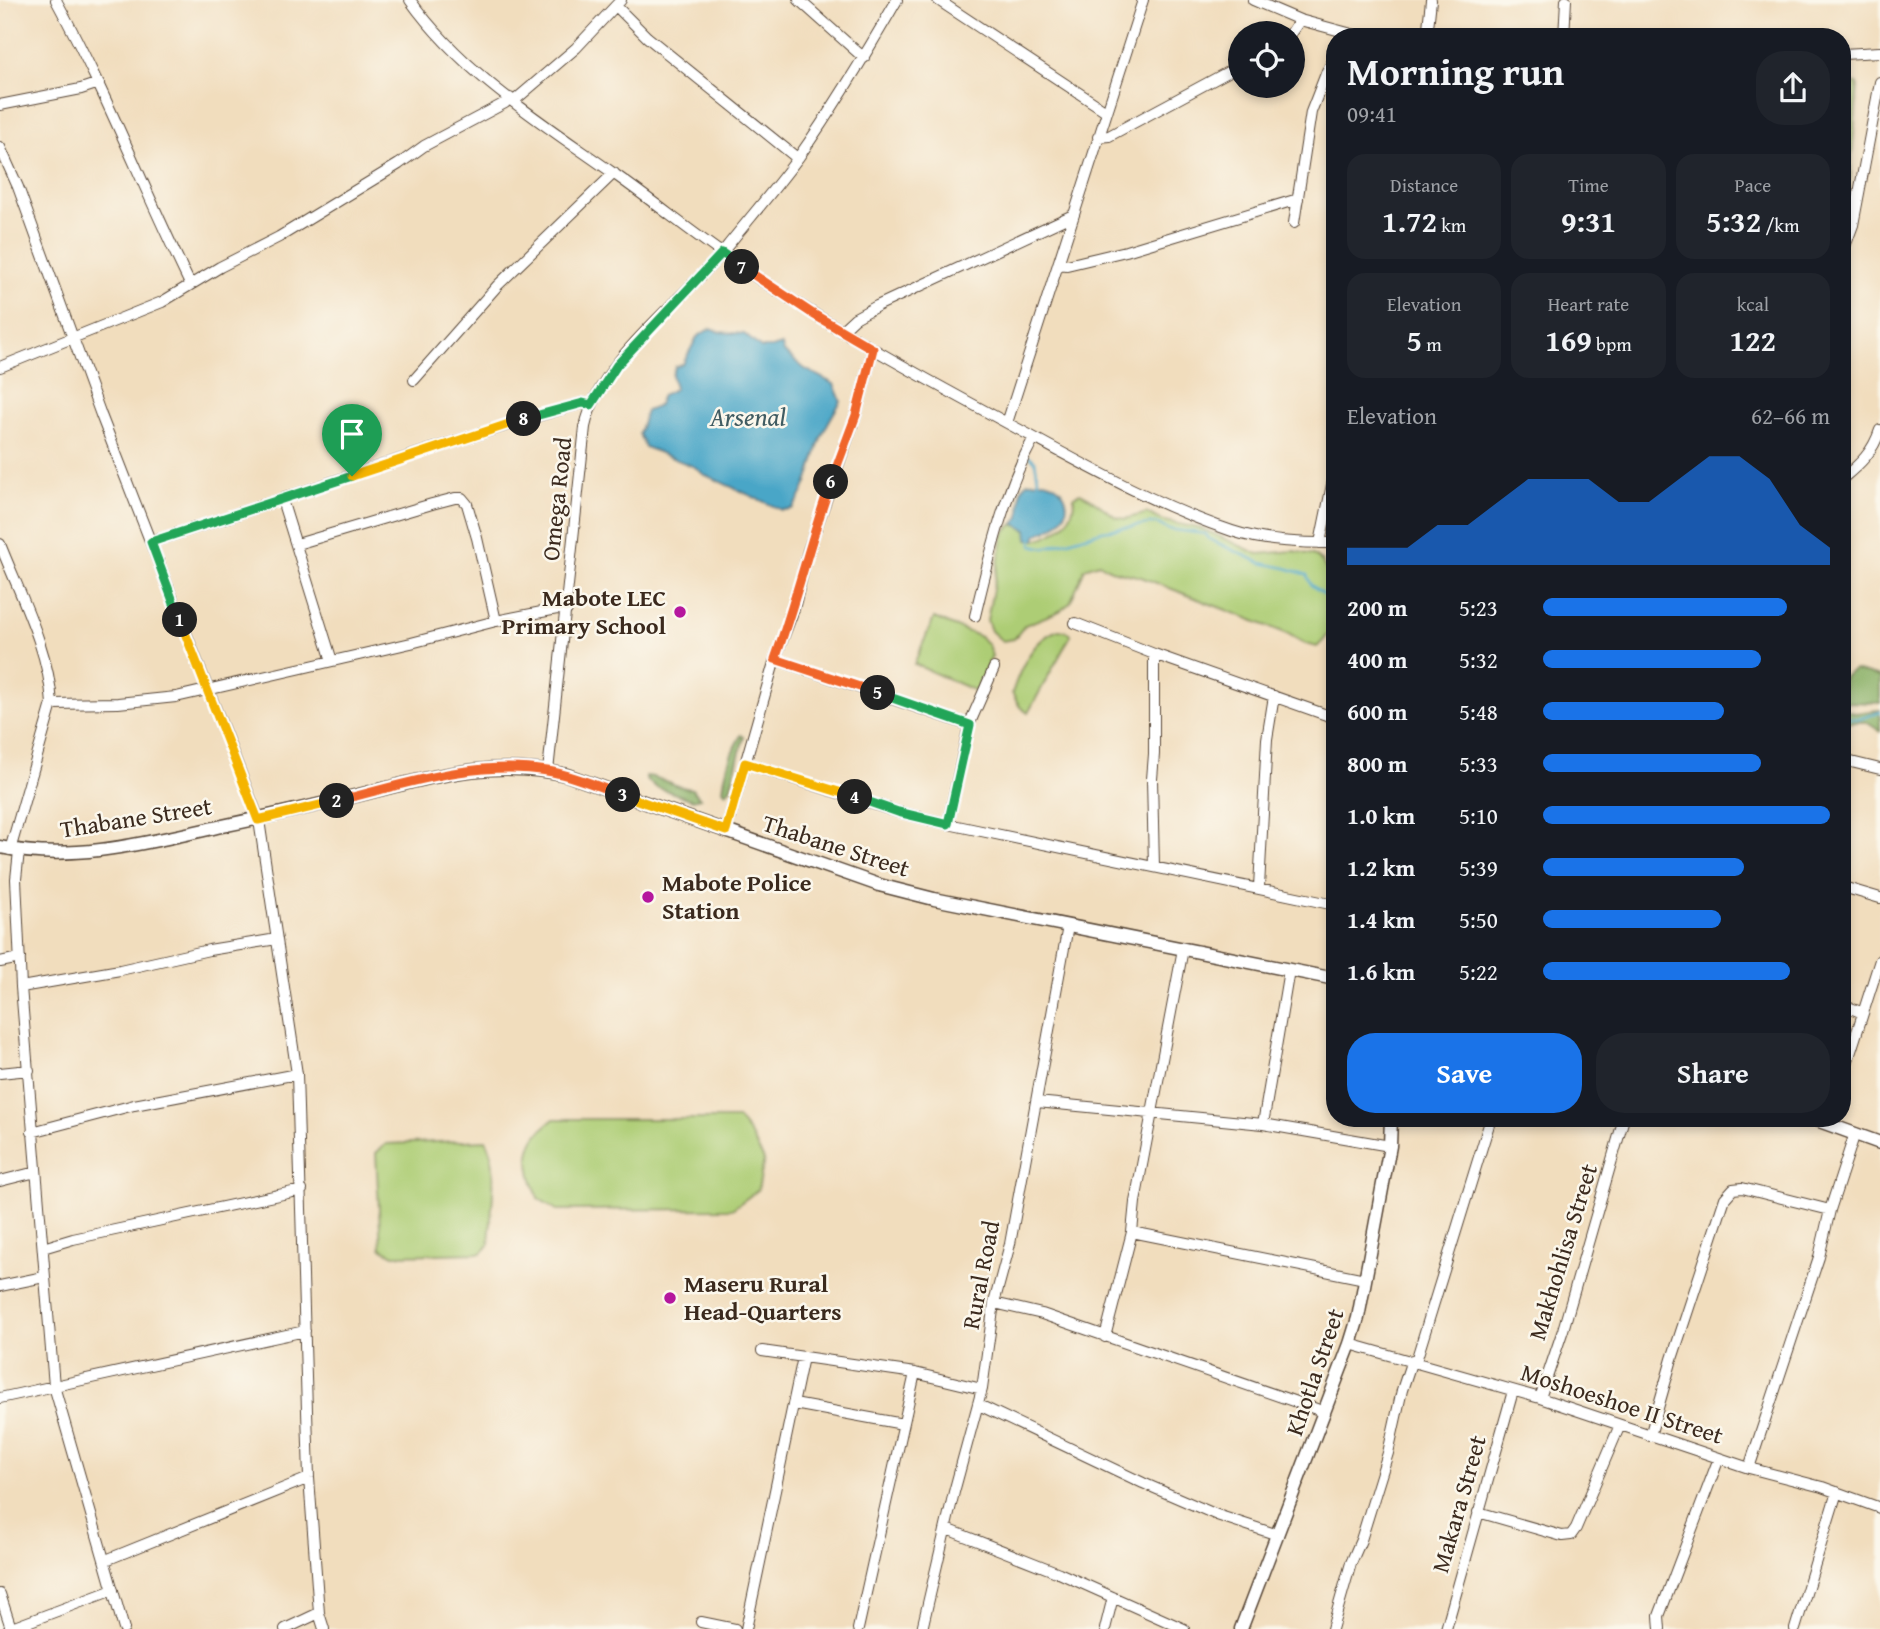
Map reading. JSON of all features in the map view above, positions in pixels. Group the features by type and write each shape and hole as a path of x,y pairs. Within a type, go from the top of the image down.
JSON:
{"street":[{"path":"56,0 99,83 155,213 190,284"},
{"path":"410,0 441,40 512,100 760,280 841,331 1068,458 1183,512 1233,531 1268,540 1326,543"},
{"path":"799,0 864,58"},
{"name":"Omega Road","path":"548,771 585,426 591,405 617,365 722,253 797,158 864,58 897,0"},
{"path":"938,0 1106,111"},
{"path":"1007,423 1143,0"},
{"path":"1252,0 1326,28"},
{"path":"1428,28 1431,0"},
{"path":"1564,28 1566,0"},
{"path":"0,367 73,340 162,302 190,284 279,237 424,146 512,100 576,48 618,3 647,37 797,158"},
{"path":"1851,54 1880,52"},
{"path":"1294,223 1311,112 1326,71"},
{"path":"1098,137 1109,136 1228,72"},
{"path":"1851,230 1880,82"},
{"path":"0,105 99,83"},
{"path":"0,147 18,187 73,340 258,820 297,1074 309,1478 319,1613 324,1629"},
{"path":"414,380 498,285 614,173"},
{"path":"1058,264 1067,265 1126,251 1298,199"},
{"path":"841,331 855,318 877,306 1073,215"},
{"path":"726,831 775,659 794,609 808,551 856,415 873,349"},
{"path":"151,542 458,439 583,403 591,405"},
{"path":"1851,471 1866,458 1876,443 1880,430"},
{"path":"975,616 1003,516 1034,438"},
{"path":"297,544 432,504 462,498 467,504 477,538 496,621"},
{"path":"282,500 332,661"},
{"path":"1320,543 1326,514"},
{"path":"0,544 51,680 52,704 10,849 16,879 21,987 54,1386 124,1629"},
{"path":"52,704 118,703 176,697 496,621 557,609 566,610"},
{"path":"1075,623 1326,715"},
{"path":"1154,654 1154,866"},
{"path":"775,659 970,725"},
{"path":"948,824 970,725 994,668"},
{"path":"1259,887 1267,739 1274,696"},
{"path":"1851,762 1880,769"},
{"path":"745,763 898,812 1326,903"},
{"name":"Thabane Street","path":"10,849 58,852 104,849 258,820 450,772 489,767 548,771 575,778 879,885 934,899 1326,977"},
{"path":"1851,889 1880,898"},
{"name":"Rural Road","path":"922,1629 954,1492 979,1405 994,1303 1010,1244 1068,926"},
{"path":"21,987 277,939"},
{"path":"1105,1337 1132,1232 1135,1202 1182,949"},
{"path":"0,962 20,958"},
{"path":"1851,1051 1880,960"},
{"path":"1263,1124 1289,970"},
{"path":"1851,1008 1863,1013"},
{"path":"0,1073 29,1070"},
{"path":"32,1132 134,1105 297,1074"},
{"path":"1037,1102 1152,1111 1263,1124 1390,1146"},
{"name":"Khotla Street","path":"1241,1629 1350,1344 1390,1146 1391,1127"},
{"path":"1332,1629 1388,1453 1402,1390 1414,1361 1488,1127"},
{"name":"Makhohlisa Street","path":"1540,1398 1563,1330 1621,1127"},
{"path":"1842,1127 1880,1143"},
{"path":"1749,1468 1815,1270 1830,1210 1855,1133"},
{"path":"0,1181 36,1172"},
{"path":"1650,1436 1672,1359 1725,1198 1733,1189 1742,1188 1830,1210"},
{"path":"43,1248 72,1239 302,1190"},
{"path":"1132,1232 1365,1279"},
{"path":"0,1286 44,1277"},
{"path":"994,1303 1042,1314 1325,1412"},
{"path":"0,1398 305,1331"},
{"name":"Moshoeshoe II Street","path":"1350,1344 1540,1398 1650,1436 1749,1468 1837,1492 1880,1508"},
{"path":"762,1351 915,1373 982,1389"},
{"path":"746,1629 803,1357"},
{"path":"858,1629 915,1373"},
{"name":"Makara Street","path":"1446,1629 1513,1391"},
{"path":"794,1404 903,1424"},
{"path":"979,1405 1143,1483 1217,1515 1278,1535"},
{"path":"1478,1512 1562,1536 1571,1535 1620,1425"},
{"path":"1660,1629 1658,1616 1719,1458"},
{"path":"106,1560 309,1478"},
{"path":"1795,1629 1837,1492"},
{"path":"947,1529 1059,1573 1184,1629"},
{"path":"0,1594 10,1629 113,1590"},
{"path":"1105,1629 1114,1597"},
{"path":"285,1629 319,1613"},
{"path":"701,1622 735,1629"}],"green space":[{"path":"1851,84 1858,84 1851,169"},
{"path":"1080,493 1090,498 1116,517 1125,519 1147,513 1164,521 1203,529 1258,554 1294,551 1313,555 1326,569 1326,637 1317,647 1306,644 1288,634 1141,577 1111,570 1099,563 1085,568 1070,603 1060,611 1025,625 1014,639 1002,641 991,631 987,620 1006,530 1014,524 1027,530 1036,540 1052,534 1068,519 1074,505 1074,496"},
{"path":"934,618 981,637 988,645 992,656 975,691 914,664"},
{"path":"1059,630 1071,635 1028,713 1020,707 1012,693 1015,684 1035,647"},
{"path":"1854,670 1880,677 1880,703 1851,702 1851,672"},
{"path":"1880,710 1880,731 1866,722 1851,722 1851,712"},
{"path":"741,735 744,737 730,789 726,793 723,790 727,769"},
{"path":"646,776 692,789 700,798 693,800 656,787 646,780"},
{"path":"554,1119 738,1119 750,1134 764,1160 758,1190 732,1209 557,1210 538,1198 529,1164 531,1145 543,1128"},
{"path":"486,1140 493,1162 493,1191 489,1245 482,1253 394,1255 381,1248 376,1153 386,1144"}],"water":[{"name":"Arsenal","path":"711,328 719,332 744,334 761,348 782,345 783,351 805,369 834,384 841,401 822,435 805,488 792,509 782,510 703,474 695,467 645,447 639,434 646,411 657,407 662,395 675,389 672,375 675,367 683,364 697,337"},
{"path":"1044,481 1063,493 1066,498 1066,511 1055,526 1036,535 1036,540 1028,539 1027,530 1014,524 1020,517 1021,490 1028,482"}],"waterway":[{"path":"1029,456 1035,461 1039,484"},
{"path":"1032,539 1032,545 1045,548 1102,531 1156,523 1167,529 1206,534 1209,539 1261,563 1307,575 1311,585 1326,596"},
{"path":"1851,718 1859,719 1880,712"}],"place":[{"name":"Mabote LEC Primary School","path":"680,612"},
{"name":"Mabote Police Station","path":"648,897"},
{"name":"Maseru Rural Head-Quarters","path":"670,1298"}],"route":[{"path":"722,253 813,314 873,349 856,415 808,551 794,609 775,659 970,725 948,824 898,812 745,763 726,831 567,775 530,768 489,767 450,772 258,820 151,542 352,476 524,419 583,403 591,405 617,365 722,253"}]}
